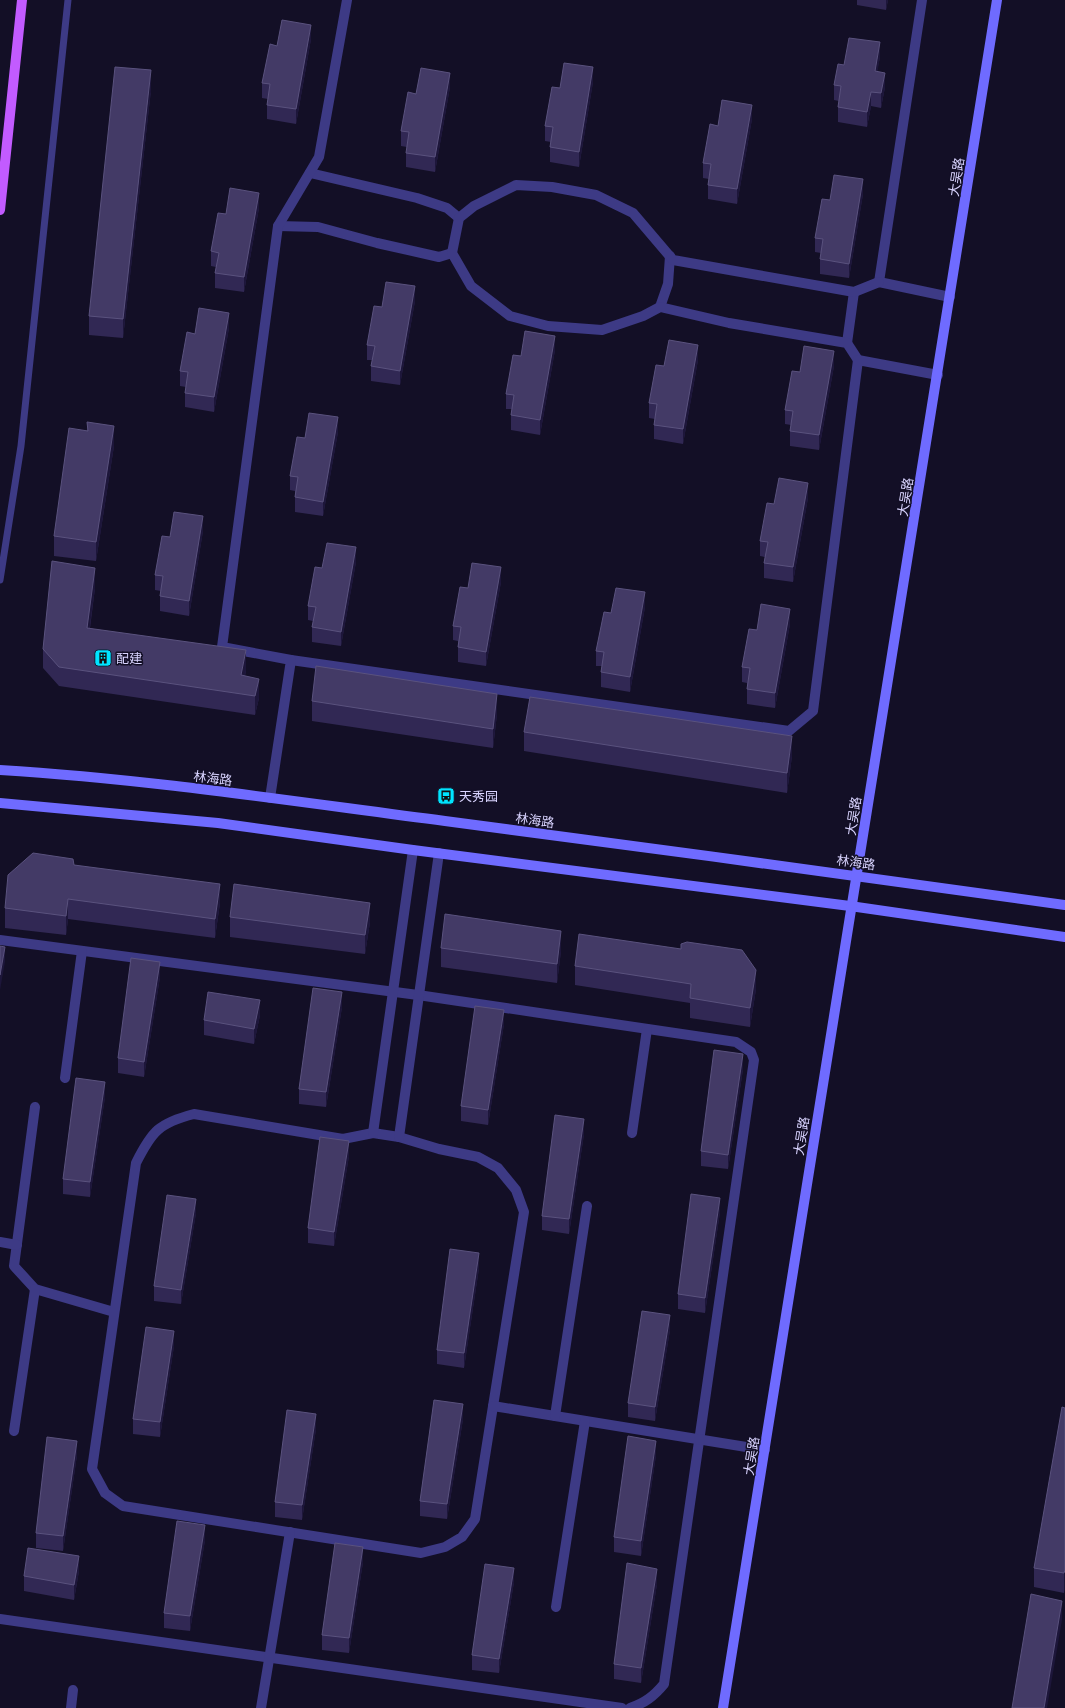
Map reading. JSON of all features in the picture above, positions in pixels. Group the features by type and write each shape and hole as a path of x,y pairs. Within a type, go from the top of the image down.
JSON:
{"main road":[{"path":"0,210 22,0"},
{"name":"大吴路","path":"723,1708 850,906 857,876 997,0"},
{"name":"林海路","path":"0,770 135,782 270,798 1065,905"},
{"path":"0,803 218,823 413,850 850,906 1065,937"}],"street":[{"path":"347,0 319,157 278,226 222,647 291,660 789,731 813,711 858,360 846,343 854,292"},
{"path":"879,282 922,0"},
{"path":"310,173 417,198 447,208 459,218"},
{"path":"846,343 729,324 660,307 643,316 602,330 548,326 510,316 471,286 452,253 459,218 474,206 516,185 552,187 596,195 633,213 673,260 854,292 879,282 950,297"},
{"path":"278,226 318,227 377,243 439,257 452,253"},
{"path":"660,307 668,284 670,256"},
{"path":"858,360 938,374"},
{"path":"270,798 291,660"},
{"path":"374,1133 413,850"},
{"path":"399,1137 439,853"},
{"path":"0,940 418,995 736,1042 752,1052 754,1060 664,1684 642,1704 630,1708"},
{"path":"65,1078 82,951"},
{"path":"632,1134 647,1029"},
{"path":"35,1107 14,1266 35,1289 114,1312"},
{"path":"194,1114 343,1138 374,1133 399,1137 439,1149 478,1157 498,1168 516,1190 524,1212 476,1519 462,1537 445,1547 421,1553 123,1506 105,1493 92,1469 136,1163 152,1134 173,1120 194,1114"},
{"path":"555,1416 587,1206"},
{"path":"0,1242 17,1245"},
{"path":"14,1431 35,1289"},
{"path":"493,1406 765,1450"},
{"path":"556,1607 585,1421"},
{"path":"261,1708 290,1532"},
{"path":"0,1619 622,1708"},
{"path":"71,1708 74,1690"}],"lane":[{"path":"0,580 22,446 68,0"}],"building":[{"path":"282,20 311,25 296,109 267,105 270,84 262,83 270,44 277,46"},
{"path":"849,38 880,42 875,71 885,73 881,93 871,92 867,112 838,107 841,86 834,85 838,64 844,65"},
{"path":"564,63 593,67 579,152 550,147 553,127 545,126 552,87 560,88"},
{"path":"115,67 151,70 123,319 89,316"},
{"path":"421,68 450,73 435,157 406,153 409,132 401,131 408,92 416,94"},
{"path":"722,100 752,105 737,189 708,185 711,164 703,163 710,124 718,126"},
{"path":"834,175 863,179 849,264 820,259 823,239 815,238 822,199 830,200"},
{"path":"230,188 259,193 244,277 215,273 219,253 211,251 218,213 226,214"},
{"path":"386,282 415,286 400,371 371,366 375,346 367,345 374,306 382,307"},
{"path":"199,308 229,313 214,397 185,393 188,372 180,371 187,332 195,334"},
{"path":"525,331 555,336 540,420 511,415 514,395 506,394 513,355 521,356"},
{"path":"669,340 698,345 683,429 654,425 657,404 649,403 656,365 664,366"},
{"path":"804,346 834,351 819,435 790,431 793,411 785,410 792,371 800,372"},
{"path":"309,413 338,417 323,502 295,497 298,477 290,476 297,437 305,438"},
{"path":"87,422 114,426 96,542 54,536 69,428 88,431"},
{"path":"779,478 808,483 793,567 764,563 768,542 760,541 767,503 774,504"},
{"path":"174,512 203,516 189,601 160,596 163,576 155,575 162,536 170,537"},
{"path":"327,543 356,547 341,632 312,627 316,607 308,606 315,567 322,568"},
{"name":"配建","path":"52,561 95,568 87,628 246,650 241,675 259,679 255,696 59,667 43,649"},
{"path":"472,563 501,567 486,652 458,647 461,627 453,626 460,587 468,588"},
{"path":"616,588 645,592 630,677 601,672 604,652 596,651 604,612 611,613"},
{"path":"761,604 790,609 775,693 747,689 750,668 742,667 749,629 757,630"},
{"path":"316,666 497,694 493,729 312,701"},
{"path":"530,697 792,736 787,773 524,732"},
{"path":"33,853 73,859 74,865 220,884 215,919 68,899 66,916 5,908 8,875"},
{"path":"234,884 370,903 365,935 230,917"},
{"path":"445,914 561,931 557,964 441,948"},
{"path":"579,934 681,949 681,944 687,942 742,950 756,970 750,1008 690,998 691,984 575,966"},
{"path":"0,946 5,947 0,975"},
{"path":"131,958 160,962 144,1062 118,1058"},
{"path":"313,988 342,992 326,1092 299,1089"},
{"path":"208,992 260,1000 254,1029 204,1020"},
{"path":"475,1006 504,1010 488,1110 461,1106"},
{"path":"714,1050 743,1054 728,1155 701,1151"},
{"path":"76,1078 105,1082 90,1182 63,1179"},
{"path":"555,1115 584,1119 569,1219 542,1216"},
{"path":"320,1137 349,1141 334,1232 308,1228"},
{"path":"691,1194 720,1198 705,1298 678,1294"},
{"path":"167,1195 196,1199 181,1290 154,1286"},
{"path":"450,1249 479,1253 464,1353 437,1350"},
{"path":"642,1311 670,1315 655,1407 628,1403"},
{"path":"146,1327 174,1331 160,1422 133,1419"},
{"path":"434,1400 463,1404 447,1504 420,1501"},
{"path":"1062,1407 1065,1408 1064,1573 1034,1568"},
{"path":"287,1410 316,1414 302,1505 275,1502"},
{"path":"628,1436 656,1441 641,1541 614,1537"},
{"path":"47,1437 77,1441 63,1536 36,1533"},
{"path":"177,1521 205,1525 190,1616 164,1613"},
{"path":"335,1543 363,1547 349,1638 322,1635"},
{"path":"28,1548 79,1556 74,1585 24,1576"},
{"path":"627,1563 657,1569 641,1668 614,1664"},
{"path":"485,1564 514,1568 499,1659 472,1655"},
{"path":"1031,1594 1062,1601 1044,1708 1012,1708"}],"place":[{"name":"配建","path":"103,658"},
{"name":"天秀园","path":"446,796"}]}
